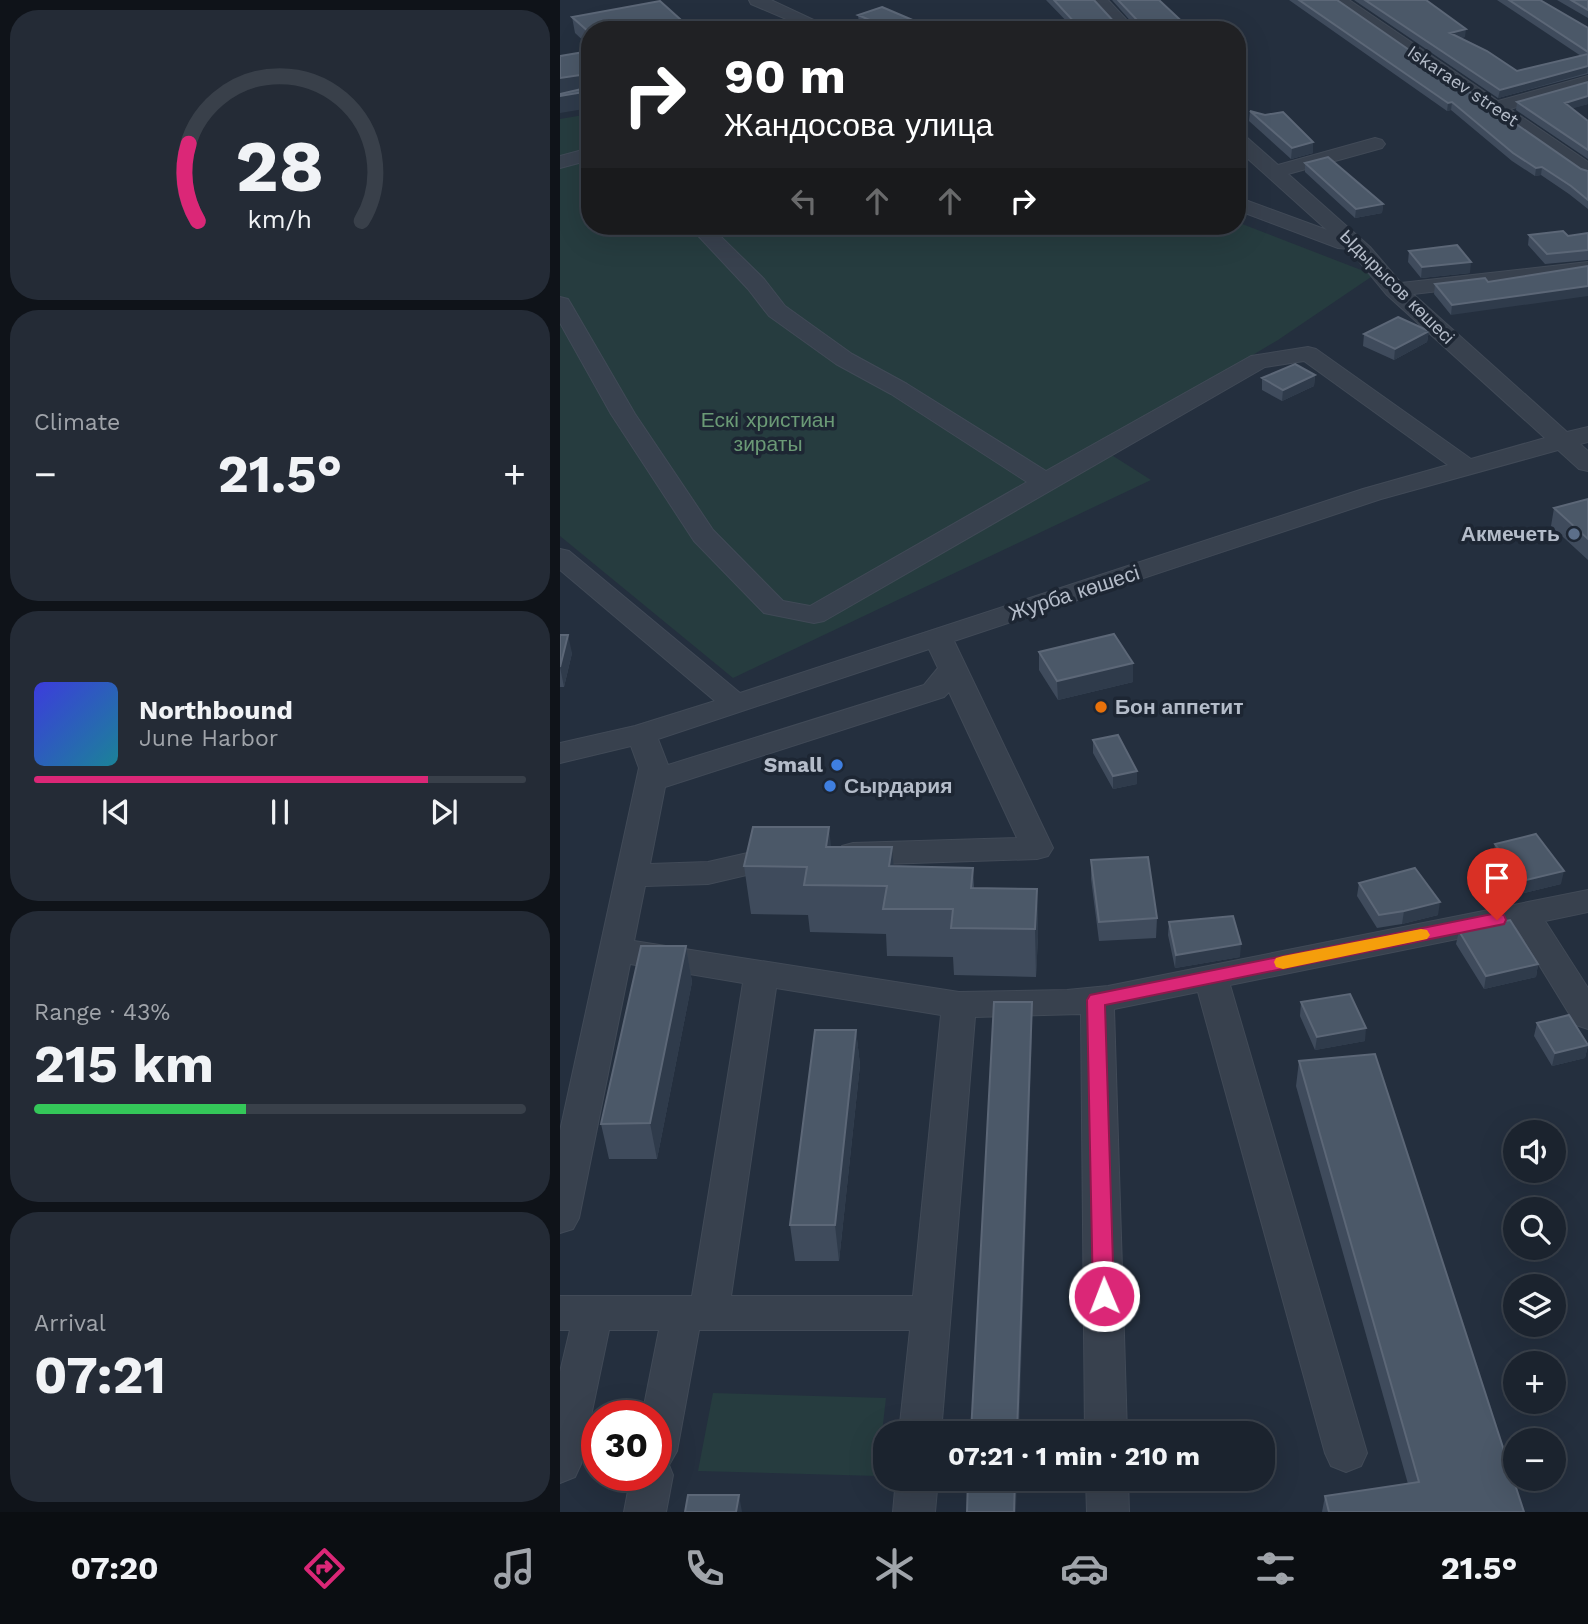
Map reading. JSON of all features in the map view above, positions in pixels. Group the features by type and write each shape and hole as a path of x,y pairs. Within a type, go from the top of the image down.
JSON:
{"street":[{"path":"757,0 806,21"},
{"path":"1099,0 1119,21"},
{"name":"Iskaraev street","path":"1338,0 1588,171"},
{"path":"1495,108 1588,81"},
{"path":"1246,166 1267,165 1375,144"},
{"name":"Ыдырысов көшесі","path":"1246,146 1363,251 1395,290 1588,464"},
{"path":"560,163 581,157"},
{"path":"1246,206 1363,251"},
{"path":"708,235 756,284 777,311 844,359 898,389 1045,482"},
{"path":"1395,290 1588,268"},
{"path":"560,304 623,414 703,535 774,607 814,615 1259,361 1308,354 1466,467"},
{"name":"Журба көшесі","path":"560,753 642,734 1372,494 1588,434"},
{"path":"560,557 736,704"},
{"path":"631,876 708,873 777,856 1037,848 938,638"},
{"path":"651,781 934,691 953,669"},
{"path":"562,1195 654,768 642,734"},
{"path":"615,950 959,1005 1067,1003 1096,1000 1588,901"},
{"path":"1524,914 1588,1016"},
{"path":"670,1400 695,1313 761,973"},
{"path":"1210,977 1346,1453"},
{"path":"1096,1000 1106,1421"},
{"path":"921,1421 959,1005"},
{"path":"560,1464 576,1313 930,1313"},
{"path":"645,1512 649,1491"},
{"path":"914,1512 915,1491"},
{"path":"1107,1491 1108,1512"}],"green space":[{"name":"Ескі христиан зираты","path":"581,116 581,235 1246,235 1246,225 1374,275 1278,340 1099,447 1151,480 733,678 560,536 560,119"},
{"path":"713,1393 886,1398 883,1421 873,1421 873,1476 698,1471"}],"building":[{"path":"1054,0 1094,0 1113,21 1093,21 1073,21"},
{"path":"1118,0 1159,0 1181,21 1138,21"},
{"path":"1299,0 1337,0 1581,169 1588,171 1588,200 1542,167 1536,168 1513,153 1452,102 1448,103"},
{"path":"1365,0 1426,0 1466,29 1450,33 1487,51 1517,71 1588,54 1588,66 1500,90"},
{"path":"1509,0 1540,0 1588,28 1588,52"},
{"path":"1571,0 1588,0 1588,10"},
{"path":"660,1 681,20 581,21 581,25 572,17"},
{"path":"882,7 915,21 872,21 858,15"},
{"path":"581,52 581,75 560,78 560,56"},
{"path":"1588,82 1588,96 1565,103 1588,121 1588,150 1517,102"},
{"path":"581,89 581,92 560,94"},
{"path":"1250,111 1265,115 1283,112 1313,142 1292,148"},
{"path":"1328,157 1383,204 1356,209 1305,163"},
{"path":"1563,231 1568,236 1588,233 1588,250 1547,254 1529,235"},
{"path":"1457,245 1471,262 1422,267 1409,251"},
{"path":"1588,266 1588,286 1452,305 1435,284 1485,278 1488,282"},
{"path":"1398,317 1429,331 1395,349 1364,334"},
{"path":"1295,364 1315,375 1283,390 1262,378"},
{"path":"1588,499 1588,539 1554,508"},
{"path":"1114,634 1133,663 1057,681 1039,652"},
{"path":"560,635 568,635 560,667"},
{"path":"1118,735 1137,771 1113,776 1093,740"},
{"path":"753,827 829,827 826,847 892,847 889,866 973,868 971,888 1037,889 1035,929 951,928 953,909 883,909 887,886 804,885 807,867 744,866"},
{"path":"1536,834 1564,871 1522,881 1495,844"},
{"path":"1148,857 1157,918 1099,922 1091,860"},
{"path":"1415,868 1440,902 1379,915 1359,883"},
{"path":"1233,916 1241,944 1176,955 1169,922"},
{"path":"1510,920 1538,964 1486,976 1459,931"},
{"path":"641,946 686,946 650,1123 601,1124"},
{"path":"1350,994 1366,1028 1317,1037 1301,1002"},
{"path":"994,1002 1032,1002 1017,1421 972,1421"},
{"path":"1569,1015 1588,1045 1555,1053 1537,1023"},
{"path":"815,1030 856,1030 835,1225 790,1225"},
{"path":"1375,1054 1503,1447 1503,1491 1517,1491 1524,1512 1329,1512 1325,1496 1419,1482 1299,1061"},
{"path":"968,1491 1015,1491 1014,1512 967,1512"},
{"path":"688,1495 739,1495 736,1512 685,1512"}],"slow traffic":[{"path":"1283,962 1421,935"}],"place":[{"name":"Акмечеть","path":"1574,534"},
{"name":"Бон аппетит","path":"1101,707"},
{"name":"Small","path":"837,765"},
{"name":"Сырдария","path":"830,786"}],"route":[{"path":"1104,1296 1099,1022 1096,1000 1497,920"}]}
